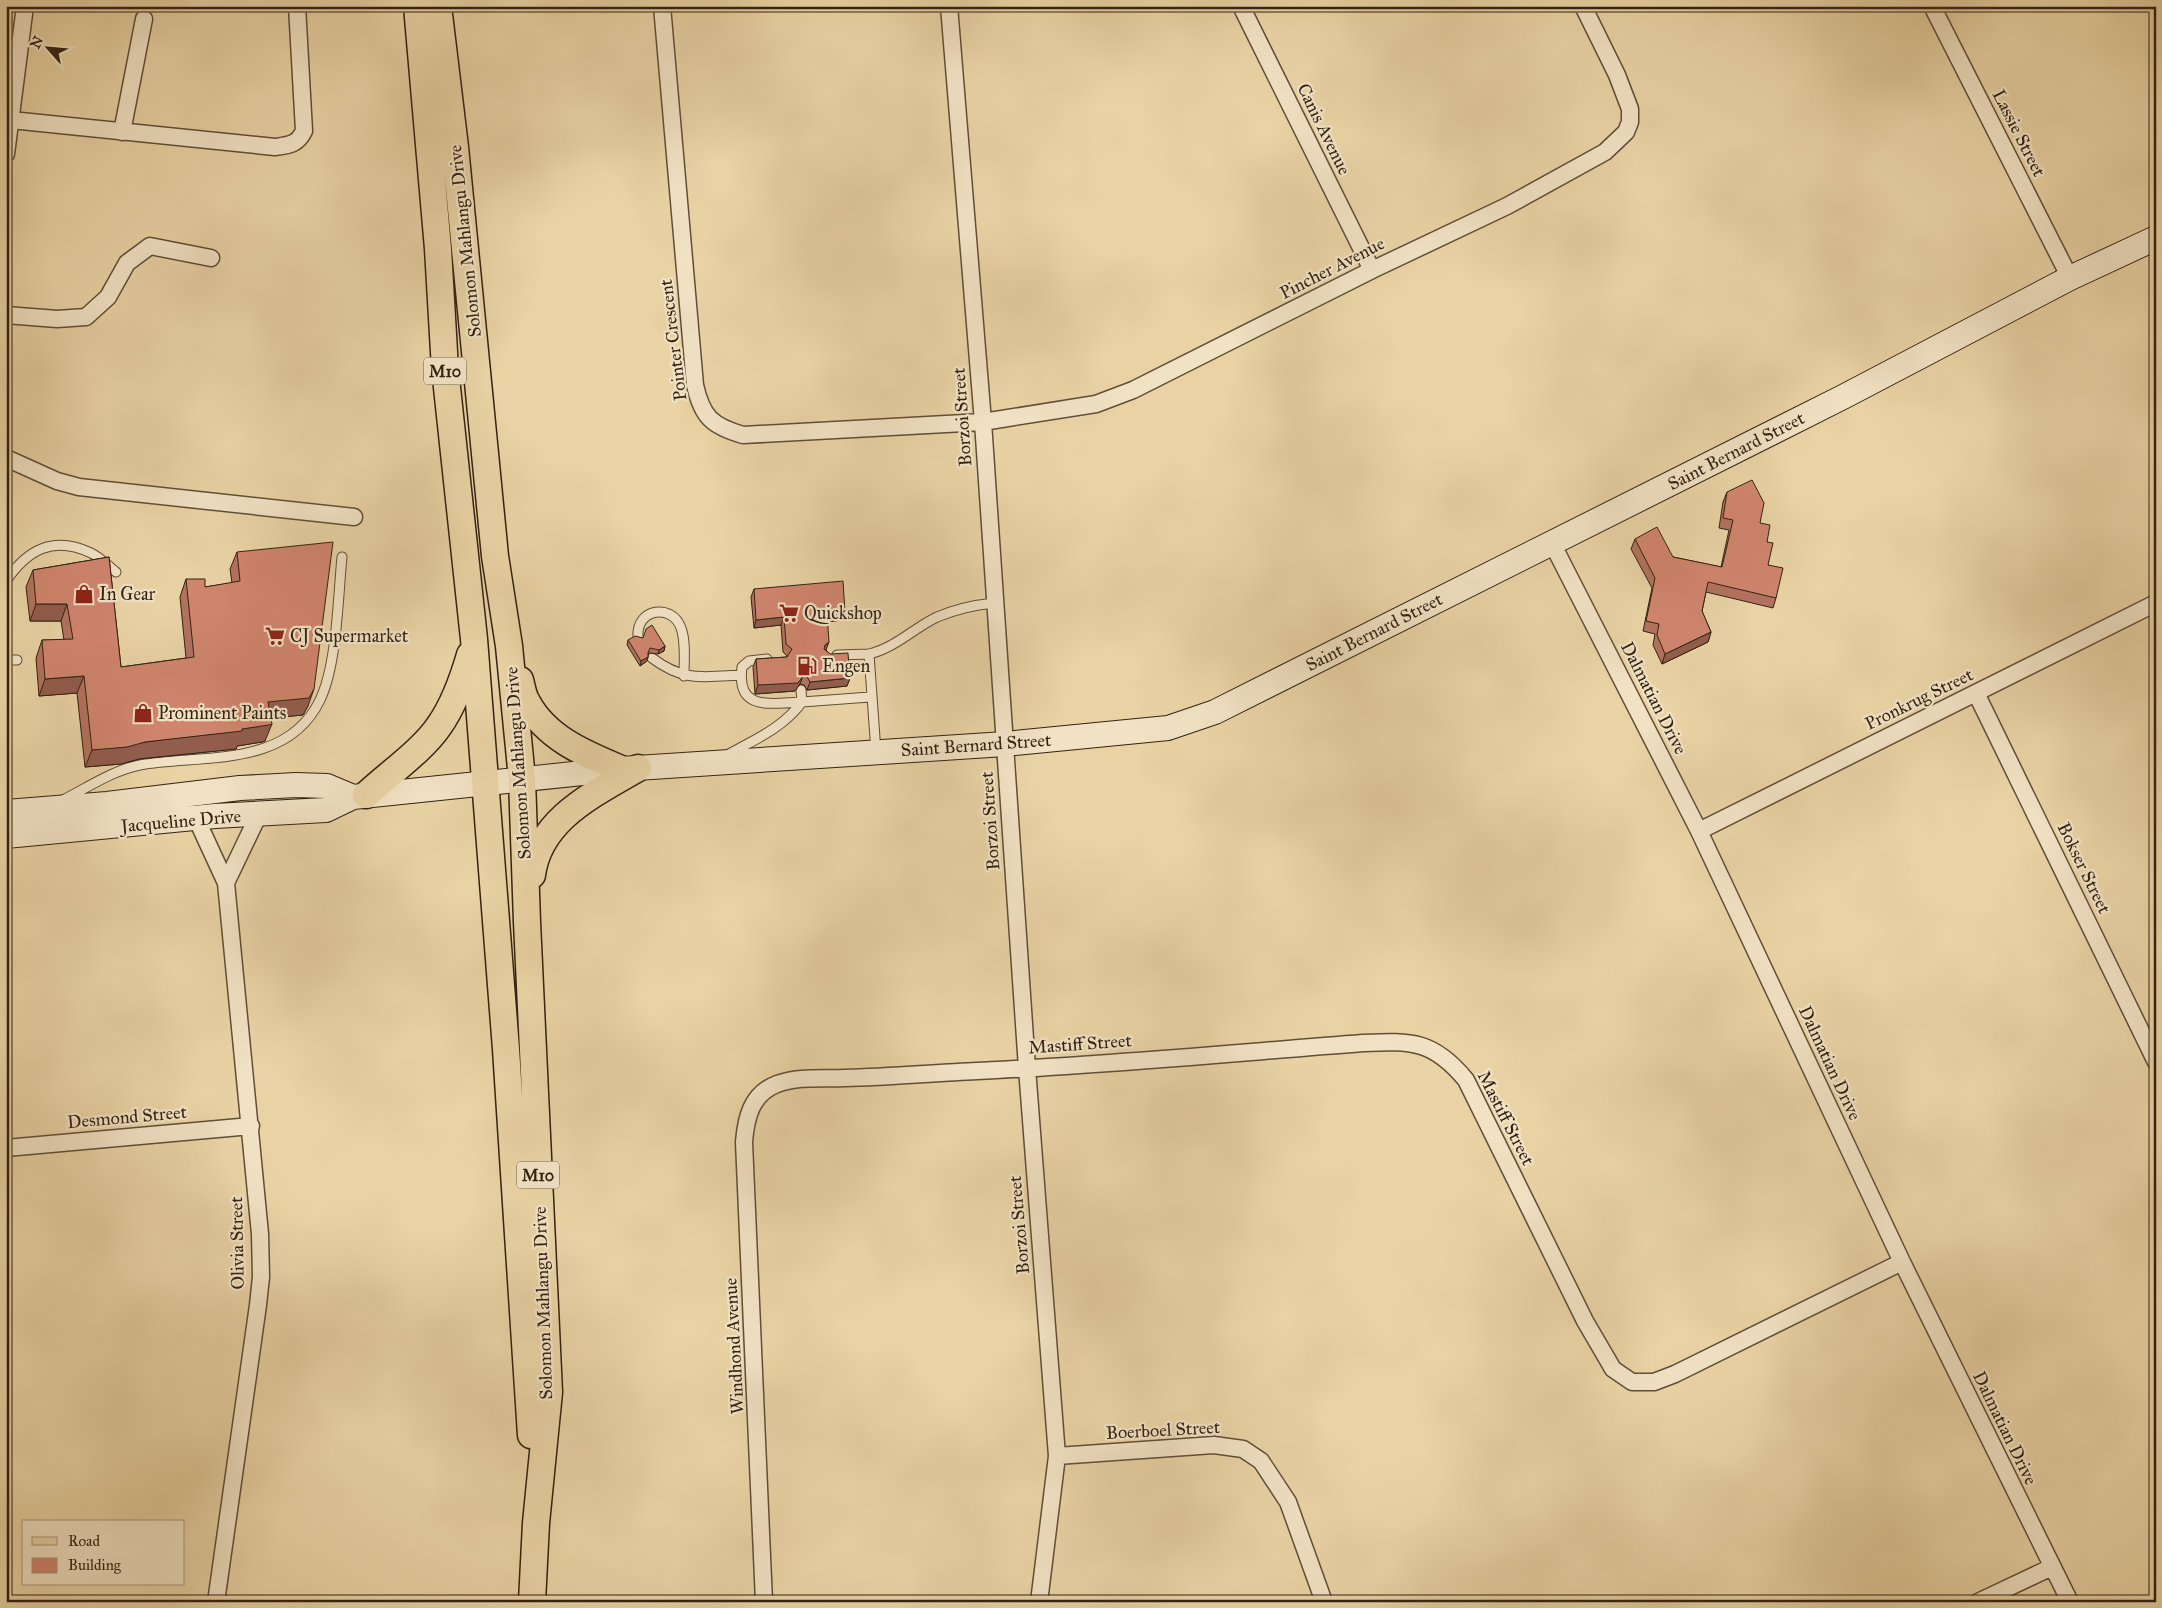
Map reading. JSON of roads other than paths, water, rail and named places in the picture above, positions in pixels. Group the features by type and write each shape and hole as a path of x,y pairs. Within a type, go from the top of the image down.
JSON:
{"main road":[{"name":"Solomon Mahlangu Drive","path":"417,6 438,249 445,369 474,639 506,1049 536,1524"},
{"name":"Solomon Mahlangu Drive","path":"438,6 456,156 495,556 509,646 522,779 548,1392 536,1524 532,1602"},
{"path":"359,796 419,748 440,725 463,680 474,639"},
{"path":"509,646 526,702 554,735 583,754 629,769"},
{"path":"527,922 533,871 539,845 574,808 629,769"}],"street":[{"path":"6,154 25,6"},
{"path":"11,120 274,146 293,145 300,140 304,131 297,6"},
{"name":"Pointer Crescent","path":"662,6 693,363 697,392 703,412 712,421 728,430 743,435 983,422"},
{"name":"Borzoi Street","path":"949,6 983,422 1026,1068 1057,1456 1039,1602"},
{"name":"Canis Avenue","path":"1241,6 1372,270"},
{"name":"Pincher Avenue","path":"983,422 1096,404 1133,390 1372,270 1507,206 1605,152 1621,139 1630,122 1630,109 1618,75 1584,6"},
{"name":"Lassie Street","path":"1932,6 2070,278"},
{"path":"122,132 144,19"},
{"name":"Saint Bernard Street","path":"522,779 711,763 1004,744 1168,728 1187,723 1215,712 1843,397 2070,278 2156,238"},
{"path":"6,314 57,319 86,317 108,297 128,263 150,246 211,258"},
{"path":"6,458 57,481 79,487 354,517"},
{"name":"Dalmatian Drive","path":"1552,543 1699,831 1902,1262 2070,1602"},
{"name":"Pronkrug Street","path":"1699,831 2156,603"},
{"name":"Bokser Street","path":"1976,693 2156,1062"},
{"name":"Jacqueline Drive","path":"6,836 196,818 326,810 359,796 522,779"},
{"name":"Jacqueline Drive","path":"6,812 240,788 296,785 327,786 359,796"},
{"path":"226,883 259,814"},
{"name":"Olivia Street","path":"196,818 226,883 260,1234 261,1277 216,1602"},
{"name":"Mastiff Street","path":"762,1092 776,1084 802,1078 845,1078 1026,1068 1400,1042 1416,1044 1439,1053 1452,1063 1466,1080 1585,1322 1613,1369 1632,1382 1654,1382 1674,1374 1902,1262"},
{"name":"Windhond Avenue","path":"762,1092 751,1107 746,1120 744,1142 764,1602"},
{"name":"Desmond Street","path":"6,1148 251,1126"},
{"name":"Boerboel Street","path":"1057,1456 1214,1445 1243,1449 1261,1461 1288,1502 1324,1602"},
{"path":"1978,1602 2052,1567"}],"lane":[{"path":"6,581 27,555 36,550 59,546 91,553 116,572"},
{"path":"45,809 106,778 138,765 248,754 270,747 310,718 321,700 330,670 342,557"},
{"path":"827,656 869,654 888,648 937,618 954,610 994,603"},
{"path":"638,637 639,623 645,616 655,612 669,615 682,628 684,676"},
{"path":"869,654 870,697 876,752"},
{"path":"652,658 669,671 684,676 741,675"},
{"path":"774,658 745,662 741,675 742,690 751,700 767,703 870,697"},
{"path":"6,660 17,660"},
{"path":"711,763 773,730 787,719 802,702 801,690"}],"place":[{"name":"In Gear","path":"84,594"},
{"name":"Quickshop","path":"789,613"},
{"name":"CJ Supermarket","path":"275,636"},
{"name":"Engen","path":"807,666"},
{"name":"Prominent Paints","path":"143,713"}]}
